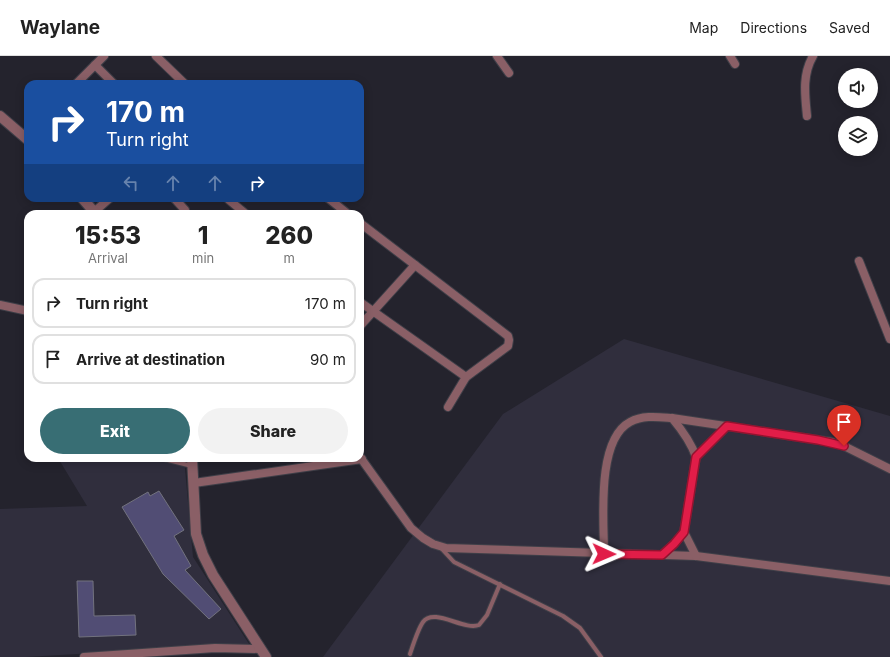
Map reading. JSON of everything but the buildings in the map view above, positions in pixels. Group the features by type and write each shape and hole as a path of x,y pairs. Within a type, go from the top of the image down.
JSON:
{"street":[{"path":"80,80 104,56"},
{"path":"156,56 181,80"},
{"path":"497,56 509,74"},
{"path":"730,56 735,64"},
{"path":"806,116 805,80 809,63 813,56"},
{"path":"95,65 110,80"},
{"path":"0,116 24,137"},
{"path":"85,202 92,210"},
{"path":"98,210 106,202"},
{"path":"178,202 185,210"},
{"path":"231,202 241,210"},
{"path":"333,202 343,210"},
{"path":"336,210 338,206"},
{"path":"364,226 508,336 508,346 466,378 448,407"},
{"path":"859,261 890,339"},
{"path":"364,322 415,265"},
{"path":"364,305 466,378"},
{"path":"0,306 24,310"},
{"path":"604,554 605,473 613,442 620,430 630,422 651,417 672,418 832,442 844,446 890,469"},
{"path":"662,555 684,532 696,457 693,447 685,434 672,418"},
{"path":"696,457 727,426"},
{"path":"192,462 196,534 203,555 213,575 263,653"},
{"path":"194,483 334,462"},
{"path":"364,462 411,528 423,538 440,546 454,548 604,554 696,556 890,581"},
{"path":"684,532 696,556"},
{"path":"84,657 215,648 263,653"}],"lane":[{"path":"440,546 454,562 563,616 580,628 601,657"},
{"path":"410,654 423,622 428,618 434,616 470,627 479,625 487,615 500,584"}],"shaded area":[{"path":"624,339 890,416 890,657 323,657 503,414"},
{"path":"60,462 184,462 193,557 249,644 26,657 0,657 0,509 87,506"}],"route":[{"path":"604,554 662,555 674,544 684,532 696,457 727,426 832,442 844,446"}]}
